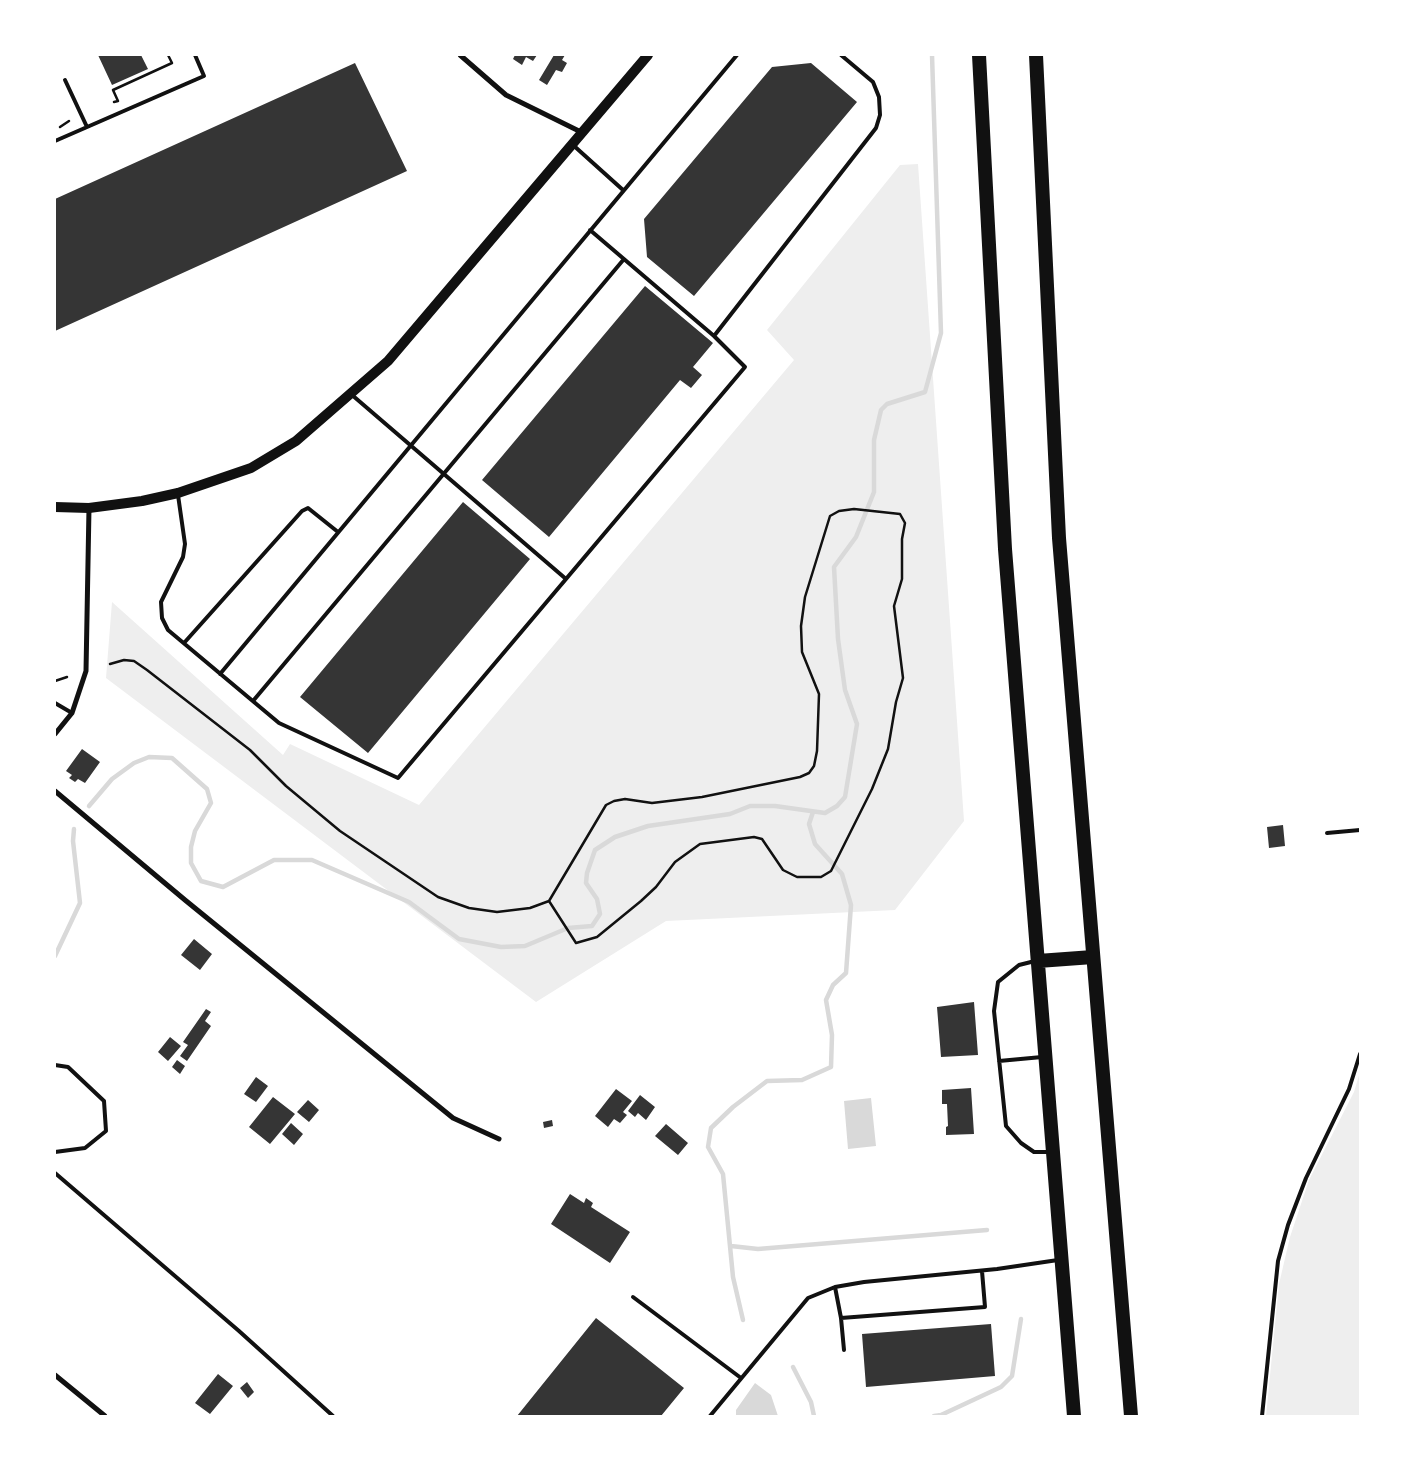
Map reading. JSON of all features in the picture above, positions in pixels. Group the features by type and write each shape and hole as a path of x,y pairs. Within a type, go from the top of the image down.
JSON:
{"highway":[{"path":"979,55 1005,549 1074,1416"},
{"path":"1036,55 1059,538 1130,1416"},
{"path":"1038,961 1093,957"}],"main road":[{"path":"55,506 89,508 142,501 178,493 251,468 296,441 352,395 388,361 571,143 648,55"}],"street":[{"path":"460,55 506,95 581,132"},
{"path":"55,734 72,713 86,671 89,508"},
{"path":"55,791 193,907 453,1118 499,1139"},
{"path":"55,1375 105,1416"}],"lane":[{"path":"55,141 204,76 194,55"},
{"path":"220,674 737,55"},
{"path":"714,336 876,128 880,115 880,97 873,82 841,55"},
{"path":"65,80 87,127"},
{"path":"571,143 623,190"},
{"path":"178,493 184,550 183,557 162,602 162,618 168,630 279,723 398,778 745,367 714,336 590,230"},
{"path":"253,701 624,259"},
{"path":"352,395 566,579"},
{"path":"184,643 302,511 308,508 338,532"},
{"path":"55,703 72,713"},
{"path":"1327,833 1360,830"},
{"path":"1038,961 1019,965 998,982 994,1011 1006,1126 1021,1143 1034,1152 1053,1152"},
{"path":"1262,1416 1278,1260 1288,1225 1306,1178 1349,1089 1360,1054"},
{"path":"999,1061 1045,1057"},
{"path":"55,1065 68,1067 104,1101 106,1131 85,1148 55,1152"},
{"path":"55,1173 239,1331 333,1416"},
{"path":"710,1416 808,1298 835,1287 1062,1260"},
{"path":"841,1318 985,1307 982,1271"},
{"path":"835,1287 841,1318 844,1350"},
{"path":"633,1297 741,1378"}],"path":[{"path":"114,102 118,101 113,90 172,63 168,55"},
{"path":"55,131 69,120"},
{"path":"110,664 124,660 134,661 147,670 250,750 286,786 340,831 438,897 469,908 497,912 530,908 550,901 606,805 614,800 625,799 652,803 702,797 800,777 809,773 814,766 817,751 819,694 802,652 801,626 806,597 830,516 838,511 854,509 900,514 905,523 902,539 902,579 894,606 903,678 896,702 888,749 872,789 840,857 831,871 821,878 798,877 783,870 762,839 754,837 700,844 675,862 646,897 597,937 576,943 550,901"},
{"path":"55,681 67,677"}],"shaded area":[{"path":"918,164 964,821 895,910 666,921 536,1002 106,678 112,602 283,755 290,744 419,805 794,360 767,330 900,165"},
{"path":"1360,1072 1360,1416 1266,1416 1279,1284 1290,1237 1309,1180 1354,1092"},
{"path":"871,1098 876,1146 848,1149 844,1101"},
{"path":"755,1383 771,1395 778,1416 736,1416 736,1410"}],"building":[{"path":"98,55 141,55 148,69 112,85"},
{"path":"515,55 537,55 533,61 526,57 522,65 513,59"},
{"path":"554,55 565,55 562,60 567,63 562,72 556,70 547,85 539,80"},
{"path":"355,63 407,171 55,331 55,199"},
{"path":"811,63 857,102 694,296 647,257 644,219 772,67"},
{"path":"645,286 713,343 693,367 702,375 691,388 680,380 549,537 482,480"},
{"path":"463,502 530,559 368,753 300,697"},
{"path":"82,749 100,762 85,783 78,779 75,782 69,778 72,775 66,771"},
{"path":"1283,825 1285,846 1269,848 1267,827"},
{"path":"194,939 212,954 200,970 181,955"},
{"path":"974,1002 978,1055 941,1057 937,1007"},
{"path":"206,1009 211,1012 205,1021 211,1026 187,1061 180,1056 188,1045 183,1042"},
{"path":"170,1037 181,1046 168,1061 158,1052"},
{"path":"177,1060 185,1066 180,1074 172,1067"},
{"path":"256,1077 268,1086 256,1102 244,1094"},
{"path":"971,1088 974,1134 946,1135 946,1127 948,1126 947,1104 942,1104 942,1090"},
{"path":"616,1089 632,1101 623,1112 627,1115 620,1123 614,1119 608,1127 595,1116"},
{"path":"640,1095 655,1107 646,1120 638,1113 635,1117 628,1111"},
{"path":"273,1097 295,1114 270,1144 249,1127"},
{"path":"308,1100 319,1110 309,1122 297,1112"},
{"path":"552,1120 553,1126 544,1128 543,1122"},
{"path":"291,1123 303,1134 294,1145 282,1134"},
{"path":"666,1124 688,1143 678,1155 655,1136"},
{"path":"570,1194 584,1203 586,1198 593,1203 591,1207 630,1232 610,1263 551,1224"},
{"path":"596,1318 684,1388 661,1416 517,1416"},
{"path":"991,1324 995,1376 866,1387 862,1334"},
{"path":"218,1374 233,1386 210,1414 195,1403"},
{"path":"247,1382 254,1392 248,1398 240,1388"}],"waterway":[{"path":"89,806 112,779 134,763 149,757 172,758 207,789 211,803 195,831 191,847 191,863 201,881 223,887 274,860 312,860 409,902 459,939 501,947 525,946 568,928 592,926 600,914 597,899 586,883 587,873 595,850 615,837 648,826 730,814 750,806 775,806 825,813 837,806 845,797 857,724 845,690 838,639 834,567 856,537 874,492 874,440 881,410 887,404 925,392 941,333 932,55"},
{"path":"743,1320 733,1277 723,1174 708,1147 711,1128 733,1107 767,1081 802,1080 831,1067 832,1035 826,1000 833,985 846,973 851,905 842,874 815,844 809,824 813,812"},
{"path":"55,956 80,903 73,841 74,829"},
{"path":"731,1246 758,1249 987,1230"},
{"path":"934,1416 941,1415 1001,1387 1012,1376 1021,1319"},
{"path":"793,1367 811,1402 814,1416"}]}
